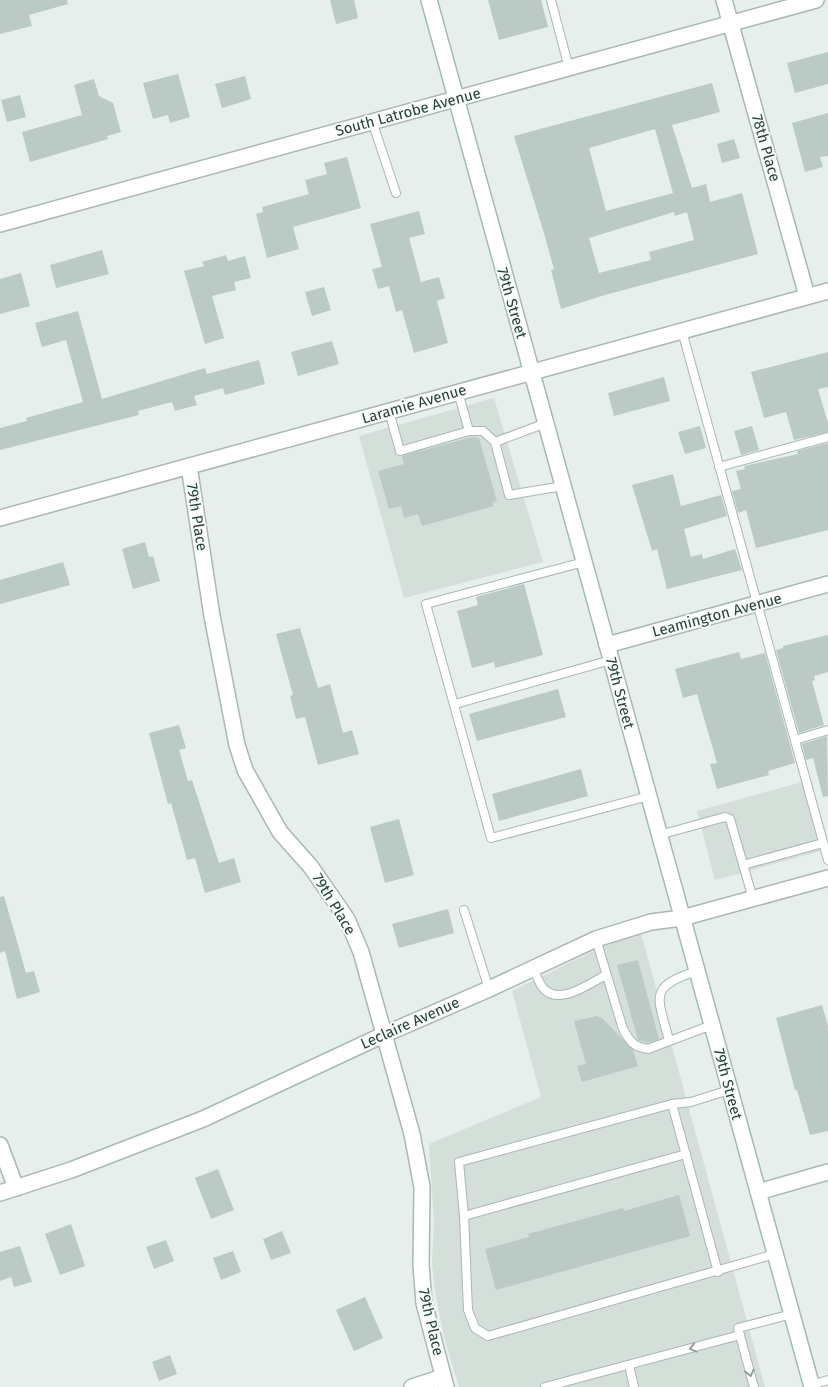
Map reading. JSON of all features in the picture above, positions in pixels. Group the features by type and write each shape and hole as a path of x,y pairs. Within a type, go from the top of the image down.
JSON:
{"street":[{"name":"79th Street","path":"429,0 811,1386"},
{"name":"78th Place","path":"724,0 808,296"},
{"name":"South Latrobe Avenue","path":"0,224 816,0"},
{"name":"Laramie Avenue","path":"0,518 828,291"},
{"name":"79th Place","path":"189,466 212,616 237,745 245,770 280,832 311,867 346,919 360,952 420,1162 424,1303 445,1382"},
{"name":"Leamington Avenue","path":"607,645 828,584"},
{"name":"Leclaire Avenue","path":"0,1193 70,1170 203,1119 596,939 650,922 682,918 828,878"},
{"path":"0,1145 16,1188"},
{"path":"758,1192 828,1172"},
{"path":"412,1387 445,1382"}],"lane":[{"path":"551,0 569,68"},
{"path":"372,122 396,193"},
{"path":"682,331 828,860"},
{"path":"458,392 469,431"},
{"path":"390,411 400,451 469,431 483,431 495,442 509,495 563,486"},
{"path":"495,442 546,423"},
{"path":"719,467 828,437"},
{"path":"584,562 426,604 491,838 648,796"},
{"path":"455,704 611,660"},
{"path":"795,740 828,730"},
{"path":"659,835 725,817 730,819 753,899"},
{"path":"743,865 823,843"},
{"path":"464,910 489,989"},
{"path":"596,939 623,1029 630,1042 637,1048 648,1049 712,1025"},
{"path":"534,968 544,990 555,995 571,992 606,975"},
{"path":"669,1040 658,1001 660,989 673,978 697,971"},
{"path":"729,1090 691,1102 672,1104 459,1162 464,1216 468,1310 475,1328 488,1336 718,1272 775,1254"},
{"path":"672,1104 718,1272"},
{"path":"464,1216 686,1154"},
{"path":"754,1387 738,1328 792,1314"},
{"path":"545,1387 740,1335"},
{"path":"628,1365 634,1387"},
{"path":"811,1386 828,1380"}],"shaded area":[{"path":"494,398 543,562 404,598 359,436"},
{"path":"806,781 825,850 715,880 697,811"},
{"path":"641,933 765,1387 459,1387 444,1337 435,1291 432,1264 434,1222 429,1144 541,1097 512,991 622,937"}],"building":[{"path":"0,0 67,0 68,4 29,15 32,26 0,34"},
{"path":"330,0 354,0 358,18 336,24"},
{"path":"488,0 541,0 548,27 499,40"},
{"path":"828,52 828,84 795,93 787,63"},
{"path":"178,74 190,117 170,123 168,115 153,119 143,83"},
{"path":"245,76 251,99 222,108 215,84"},
{"path":"94,79 99,96 113,103 121,132 107,136 108,139 30,162 22,132 82,115 74,85"},
{"path":"712,83 720,112 672,125 692,188 706,184 710,202 742,193 758,254 605,295 561,309 551,270 554,269 514,136","holes":["655,129 673,193 606,211 589,148","674,212 675,216 687,212 694,240 649,252 651,260 599,273 589,238"]},
{"path":"20,95 26,117 7,122 1,100"},
{"path":"828,113 828,156 820,157 823,167 805,172 792,123"},
{"path":"734,139 740,158 722,163 717,144"},
{"path":"347,157 361,208 293,227 299,249 267,258 256,214 263,212 262,207 309,194 305,180 327,174 324,163"},
{"path":"419,211 425,234 409,238 421,282 439,277 445,298 437,301 448,343 414,353 402,310 396,312 389,286 378,289 372,269 382,267 370,224"},
{"path":"102,250 109,274 56,288 50,265"},
{"path":"226,255 228,261 245,256 251,278 234,282 236,290 212,296 224,338 205,344 184,271 204,266 202,262"},
{"path":"21,273 30,306 0,314 0,279"},
{"path":"324,287 331,310 312,316 305,292"},
{"path":"78,311 102,399 205,368 207,374 259,360 265,384 225,395 223,388 194,396 197,405 175,411 172,402 138,411 139,415 0,450 0,428 27,421 26,418 83,402 66,340 42,347 35,323"},
{"path":"332,341 339,364 298,376 291,352"},
{"path":"828,352 828,387 818,389 828,423 828,432 794,440 786,412 764,418 751,372"},
{"path":"664,377 670,401 614,416 608,393"},
{"path":"700,426 706,448 685,454 678,432"},
{"path":"752,426 759,450 741,455 734,431"},
{"path":"472,437 479,438 497,501 492,502 494,506 422,526 418,514 404,518 401,506 389,509 378,471 404,464 402,456"},
{"path":"828,443 828,530 756,548 746,510 738,513 732,491 741,489 736,471 745,469 744,466 798,454 797,451"},
{"path":"673,474 681,506 721,495 727,516 684,529 691,557 702,554 703,559 735,549 742,570 667,589 657,549 652,551 632,485"},
{"path":"145,542 149,557 153,556 160,581 133,589 122,549"},
{"path":"63,562 70,585 0,604 0,580"},
{"path":"524,584 543,655 495,668 494,662 472,668 457,611 478,605 476,597"},
{"path":"300,628 318,688 330,684 343,733 352,730 359,754 318,765 305,717 296,719 290,696 293,695 276,634"},
{"path":"828,635 828,672 814,676 815,680 812,681 824,725 799,733 776,650 783,648 783,646"},
{"path":"739,652 741,659 765,653 795,763 768,771 769,775 717,789 710,764 717,763 697,694 683,698 675,669"},
{"path":"558,689 566,717 477,741 469,714"},
{"path":"179,725 186,748 179,750 188,781 192,780 219,863 234,858 241,882 205,893 195,858 187,860 171,803 168,804 149,733"},
{"path":"827,736 828,796 823,797 813,758 806,760 802,744"},
{"path":"581,769 588,796 499,821 492,794"},
{"path":"399,819 414,875 385,883 370,827"},
{"path":"4,896 26,973 34,971 40,992 17,999 5,951 0,953 0,897"},
{"path":"448,909 454,933 399,948 392,924"},
{"path":"638,960 659,1039 648,1043 638,1040 617,965"},
{"path":"822,1005 828,1026 828,1131 810,1135 797,1090 795,1090 776,1018"},
{"path":"597,1016 602,1018 633,1050 638,1066 582,1082 577,1066 586,1064 574,1021"},
{"path":"218,1169 234,1210 211,1219 195,1178"},
{"path":"679,1195 690,1236 496,1290 485,1249 529,1237 528,1234 623,1208 624,1211"},
{"path":"71,1224 85,1266 60,1275 45,1234"},
{"path":"282,1231 291,1253 271,1260 263,1239"},
{"path":"166,1240 174,1261 154,1269 146,1247"},
{"path":"20,1246 32,1282 14,1287 11,1277 0,1281 0,1252"},
{"path":"233,1251 241,1272 221,1280 213,1258"},
{"path":"365,1297 383,1338 354,1351 336,1310"},
{"path":"170,1355 177,1374 159,1381 152,1362"}]}
